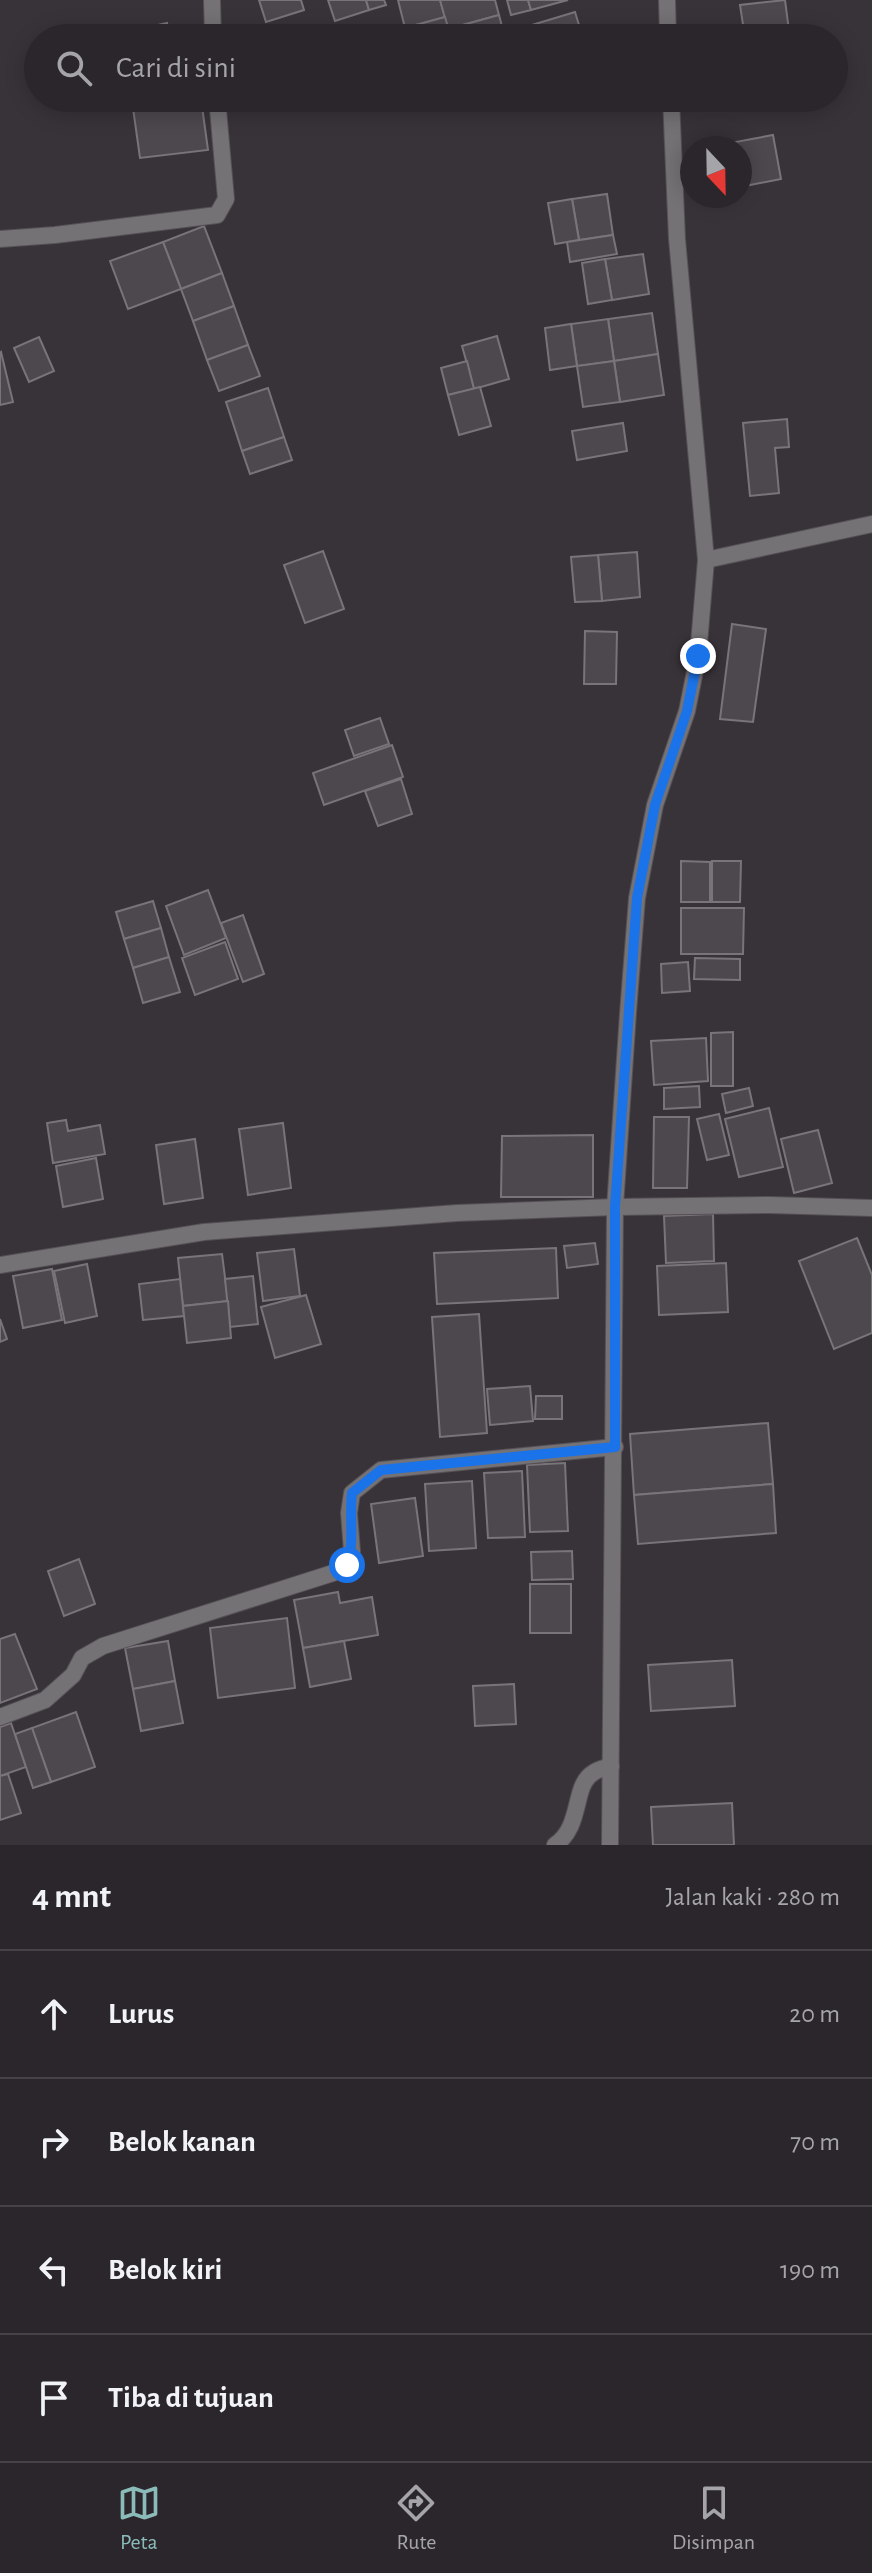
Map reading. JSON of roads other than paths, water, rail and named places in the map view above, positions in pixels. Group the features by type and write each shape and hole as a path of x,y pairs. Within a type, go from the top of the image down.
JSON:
{"street":[{"path":"212,0 213,24"},
{"path":"667,0 668,24"},
{"path":"0,239 196,220 217,215 226,199 218,112"},
{"path":"610,1845 615,1207 637,898 655,805 690,697 698,656 706,560 677,239 672,112"},
{"path":"706,560 872,524"},
{"path":"0,1265 204,1232 457,1213 770,1205 872,1208"},
{"path":"0,1717 45,1700 73,1675 82,1658 103,1646 333,1573 347,1565 352,1551 349,1513 352,1493 381,1470 615,1447"},
{"path":"555,1845 569,1830 578,1811 580,1790 591,1773 611,1766"}]}
